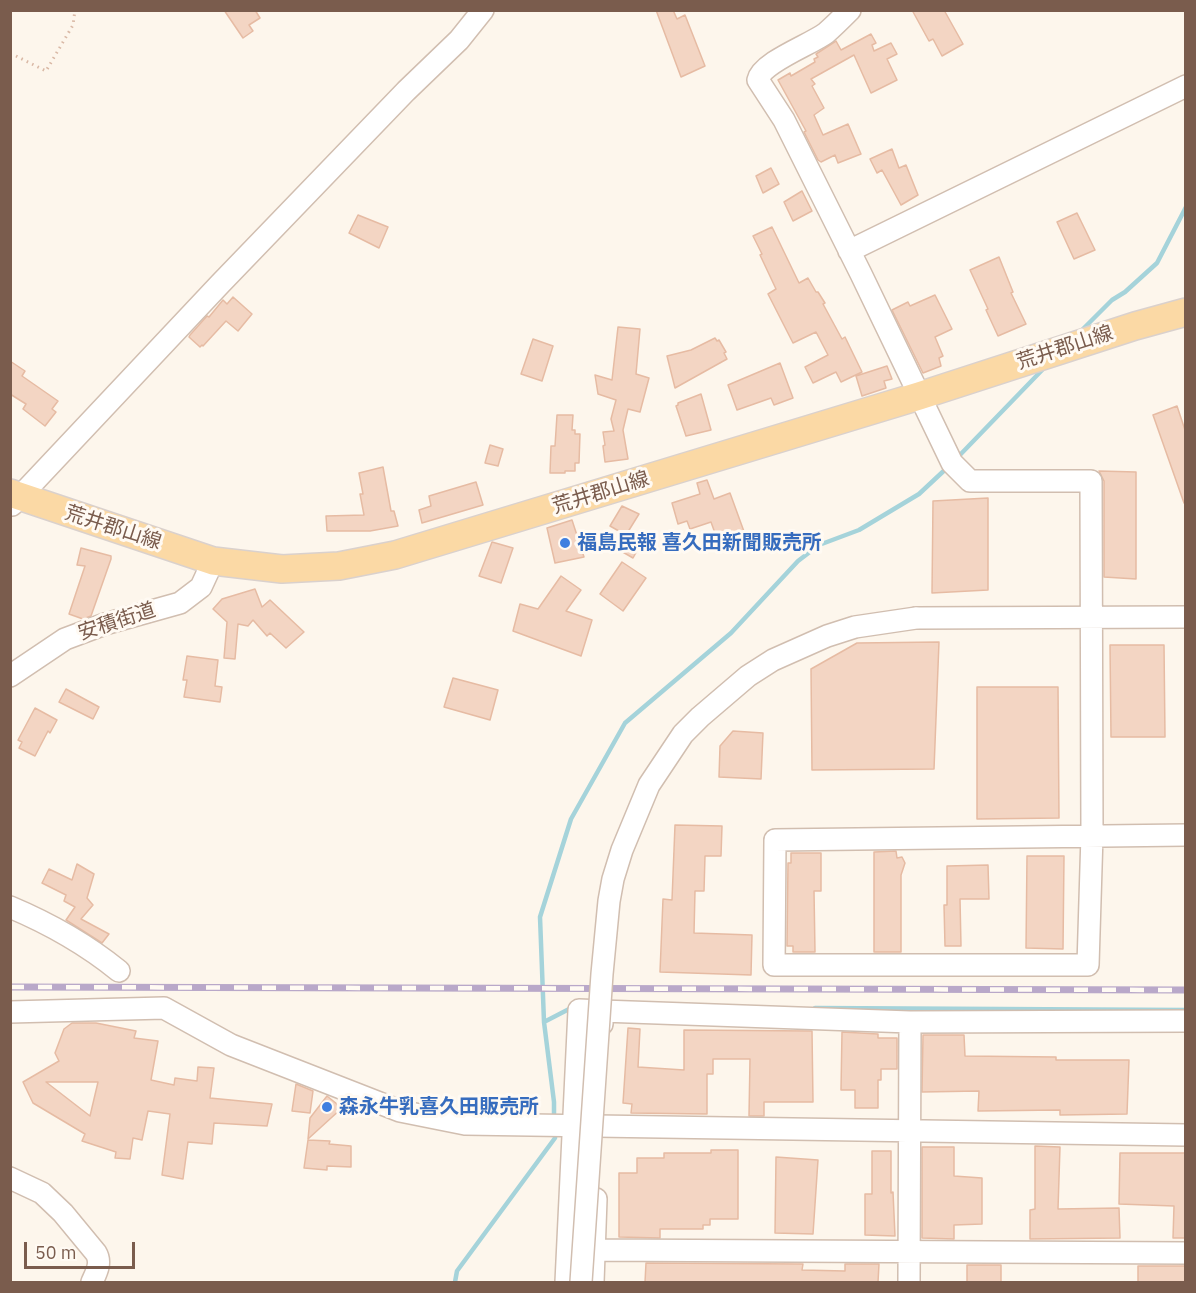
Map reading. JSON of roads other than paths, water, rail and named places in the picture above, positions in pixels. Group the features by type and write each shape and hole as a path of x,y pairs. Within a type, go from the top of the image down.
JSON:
{"main road":[{"name":"荒井郡山線","path":"14,499 213,561 282,569 339,566 395,555 919,396 1185,312"}],"street":[{"path":"14,499 406,91 459,40 483,10"},
{"path":"850,10 827,32 769,66 760,74 758,80 784,120 952,463 970,481 1091,481 1092,835 1088,965 774,965 774,840 1092,835 1185,835"},
{"path":"849,250 1185,86"},
{"name":"安積街道","path":"10,676 66,639 105,624 180,603 201,587 213,561"},
{"path":"582,1282 602,974 613,879 622,850 649,785 683,734 748,676 774,660 827,636 855,627 916,618 1185,617"},
{"path":"10,907 29,915 102,957 119,970"},
{"path":"10,1012 164,1008 231,1045 400,1111 465,1124 1185,1135"},
{"path":"566,1282 579,1010 910,1022 1185,1021"},
{"path":"593,1282 602,1011"},
{"path":"909,1282 910,1022"},
{"path":"10,1178 42,1193 63,1213 96,1253 99,1258 98,1268 92,1282"},
{"path":"594,1250 1185,1253"}],"waterway":[{"path":"1081,331 1112,300 1125,292 1157,263 1186,207"},
{"path":"957,458 1045,367"},
{"path":"554,1120 554,1102 544,1022 540,917 571,819 625,723 731,633 798,561 819,545 859,530 919,494 949,466"},
{"path":"544,1022 573,1007"},
{"path":"815,1008 1186,1010"},
{"path":"455,1282 457,1271 555,1138 555,1132"}],"railway":[{"path":"10,987 1186,990"}],"place":[{"name":"福島民報 喜久田新聞販売所","path":"565,543"},
{"name":"森永牛乳喜久田販売所","path":"327,1107"}]}
